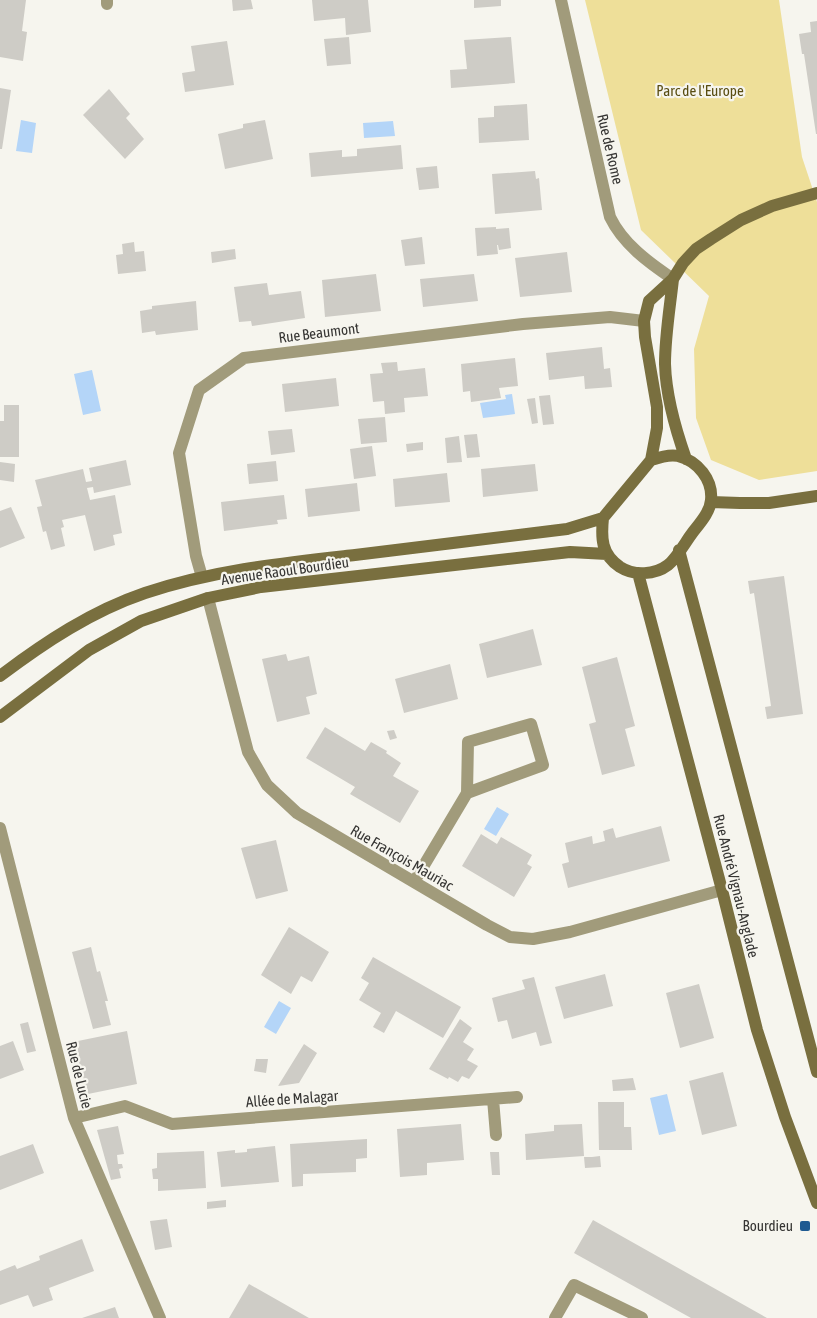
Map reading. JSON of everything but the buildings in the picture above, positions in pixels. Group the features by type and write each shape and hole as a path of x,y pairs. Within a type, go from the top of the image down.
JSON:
{"street":[{"name":"Rue de Rome","path":"561,0 610,217 631,247 673,279"},
{"path":"651,460 677,456 693,462 710,484 711,502 707,513 669,564 657,571 638,573 620,566 607,554 601,534 603,518 651,460 657,428 657,407 645,337 644,321 649,301 673,279 696,249 731,226 772,206 817,193"},
{"path":"673,279 665,363 669,406 686,459"},
{"name":"Rue Beaumont","path":"202,577 196,556 179,453 199,390 244,358 523,324 610,317 644,321"},
{"path":"711,502 769,503 817,496"},
{"name":"Avenue Raoul Bourdieu","path":"0,676 29,654 85,619 144,594 202,577 259,566 567,530 603,518"},
{"name":"Rue André Vignau-Anglade","path":"679,550 817,1072"},
{"name":"Avenue Raoul Bourdieu","path":"0,717 89,650 141,621 208,598 261,587 570,552 607,554"},
{"name":"Rue André Vignau-Anglade","path":"638,573 757,1030 785,1117 817,1203"},
{"name":"Rue François Mauriac","path":"208,598 248,752 267,785 297,813 510,937 533,939 570,932 722,890"},
{"path":"414,882 467,793 468,742 531,724 543,765 467,793"},
{"name":"Rue de Lucie","path":"0,828 74,1118 160,1318"},
{"name":"Allée de Malagar","path":"74,1118 125,1106 172,1124 517,1097"},
{"path":"493,1099 496,1135"},
{"path":"555,1318 574,1285 642,1318"}],"green space":[{"name":"Parc de l'Europe","path":"585,0 779,0 802,157 817,202 817,471 759,480 711,460 696,418 694,349 709,296 641,230"}],"water":[{"path":"21,120 36,123 32,153 16,151"},
{"path":"393,121 395,136 364,138 363,123"},
{"path":"92,370 101,411 83,415 74,374"},
{"path":"512,394 515,414 483,418 480,403 506,399 505,395"},
{"path":"497,807 509,814 496,836 484,829"},
{"path":"279,1001 291,1008 276,1034 264,1027"},
{"path":"667,1094 676,1131 659,1135 650,1098"}],"place":[{"name":"Bourdieu","path":"805,1226"}]}
